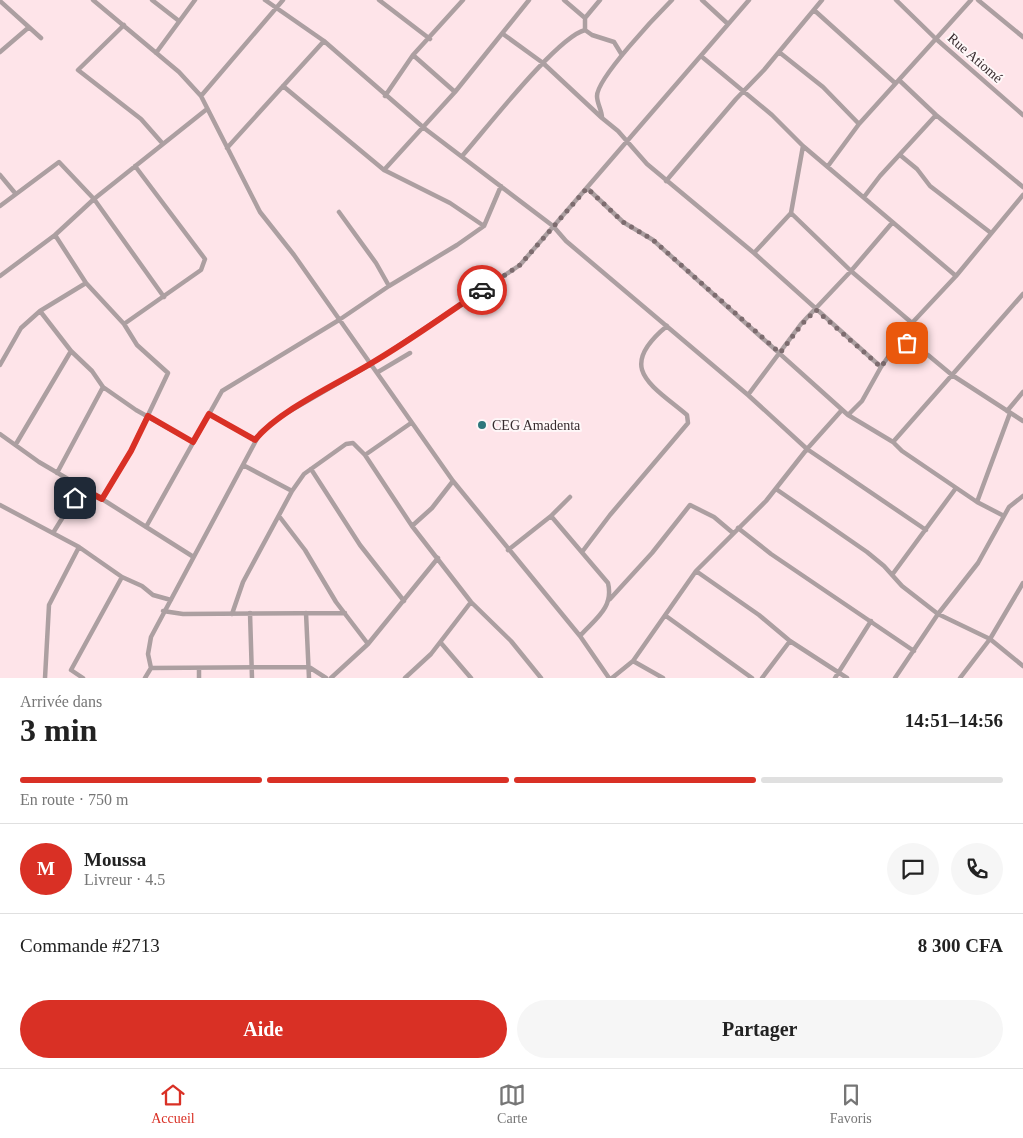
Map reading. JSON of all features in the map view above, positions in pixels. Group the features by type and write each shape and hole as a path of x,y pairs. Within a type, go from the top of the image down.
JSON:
{"street":[{"path":"94,0 156,52 200,96 260,212 378,372 411,423 453,481 580,636 611,678 633,661 666,616 696,570 776,489 806,449 841,411"},
{"path":"152,0 179,21"},
{"path":"156,52 195,0"},
{"path":"265,0 324,40 385,96 424,128 463,155 553,226 566,241 748,395 806,449 926,530"},
{"path":"200,96 283,0"},
{"path":"380,0 387,2 430,39"},
{"path":"385,96 413,55 430,39 462,0"},
{"path":"384,170 455,92 529,0"},
{"path":"564,0 585,18"},
{"path":"585,30 585,18 600,0"},
{"path":"602,118 598,91 622,55 672,0"},
{"path":"702,0 728,24"},
{"path":"146,678 151,668 148,654 151,637 163,610 171,600 192,556 255,440 267,427 283,416 371,364 520,265 749,0"},
{"path":"666,181 822,0"},
{"name":"Rue Atiomé","path":"896,0 935,38 1023,115"},
{"path":"828,166 859,124 971,0"},
{"path":"978,0 1023,37"},
{"path":"0,1 41,38"},
{"path":"814,10 1023,187"},
{"path":"124,25 78,70 141,119 163,144"},
{"path":"0,52 28,28"},
{"path":"585,30 592,35 614,42 622,55"},
{"path":"463,155 543,63 573,35 585,30"},
{"path":"503,34 543,63 666,181 754,253 881,367"},
{"path":"227,148 324,40"},
{"path":"779,52 823,87 859,124"},
{"path":"413,55 455,92"},
{"path":"701,56 745,91 803,146 956,276"},
{"path":"283,86 384,170 450,203 484,226"},
{"path":"0,276 55,235 94,199 207,109"},
{"path":"864,197 936,115"},
{"path":"754,253 791,213 803,146"},
{"path":"900,155 917,169 930,186 991,233"},
{"path":"0,206 59,162 94,199 164,298"},
{"path":"124,324 202,270 205,259 135,166"},
{"path":"0,175 15,193"},
{"path":"146,527 222,391 340,320 389,286 457,245 484,226 501,186"},
{"path":"587,188 623,222 653,240 780,353 841,411 893,442 902,451 977,502 1004,516"},
{"path":"848,415 862,401 881,367 912,323 956,276 1023,195"},
{"path":"339,212 376,264 389,286"},
{"path":"791,213 852,272 912,323"},
{"path":"748,395 802,324 852,272 892,222"},
{"path":"55,235 86,283 124,324 137,345 168,373 131,451 102,499"},
{"path":"0,365 21,328 40,312 86,283"},
{"path":"893,442 1023,294"},
{"path":"40,312 71,350 84,362 103,387 193,442"},
{"path":"582,552 610,515 688,423 687,415 649,383 640,368 642,359 650,345 667,326"},
{"path":"899,341 928,354 952,375 1023,421"},
{"path":"16,444 71,350"},
{"path":"378,372 410,353"},
{"path":"57,472 103,387"},
{"path":"977,502 1009,412 1023,392"},
{"path":"209,414 255,440"},
{"path":"366,455 411,423"},
{"path":"0,434 81,488 102,499 192,556"},
{"path":"232,614 243,582 292,490 304,474 346,444 353,443 366,455 412,526 471,602 511,641 541,678"},
{"path":"243,465 292,490"},
{"path":"311,469 360,545 404,601"},
{"path":"412,526 432,508 453,481"},
{"path":"53,533 81,488"},
{"path":"892,575 956,488"},
{"path":"776,489 867,552 902,586 938,614 990,639 1023,666"},
{"path":"895,678 938,614 978,563 1009,507 1023,496"},
{"path":"508,550 551,516 570,497"},
{"path":"0,505 79,547 122,577 142,586 153,595 171,600"},
{"path":"580,636 600,614 610,599 652,554 690,505 714,517 733,533"},
{"path":"279,516 305,550 345,613 368,644"},
{"path":"551,516 608,583 610,599"},
{"path":"738,528 771,554 914,651"},
{"path":"45,678 48,605 79,547"},
{"path":"331,678 368,644 438,558"},
{"path":"696,570 759,615 790,641 847,678"},
{"path":"83,678 71,670 122,577"},
{"path":"961,678 990,639 1023,582"},
{"path":"405,678 440,643 471,602"},
{"path":"163,610 183,614 345,613"},
{"path":"250,613 252,678"},
{"path":"306,613 309,678"},
{"path":"666,616 752,678"},
{"path":"834,678 871,621"},
{"path":"762,678 790,641"},
{"path":"440,643 471,678"},
{"path":"633,661 663,678"},
{"path":"151,668 309,667 326,678"},
{"path":"199,668 199,678"}],"way so far":[{"path":"482,290 520,265 587,188 623,222 653,240 748,327 780,353 802,324 816,310 881,367 899,341 907,343"}],"place":[{"name":"CEG Amadenta","path":"482,425"}],"route":[{"path":"75,498 81,488 102,499 131,451 148,416 193,442 209,414 255,440 267,427 283,416 327,388 371,364 482,290"}]}
